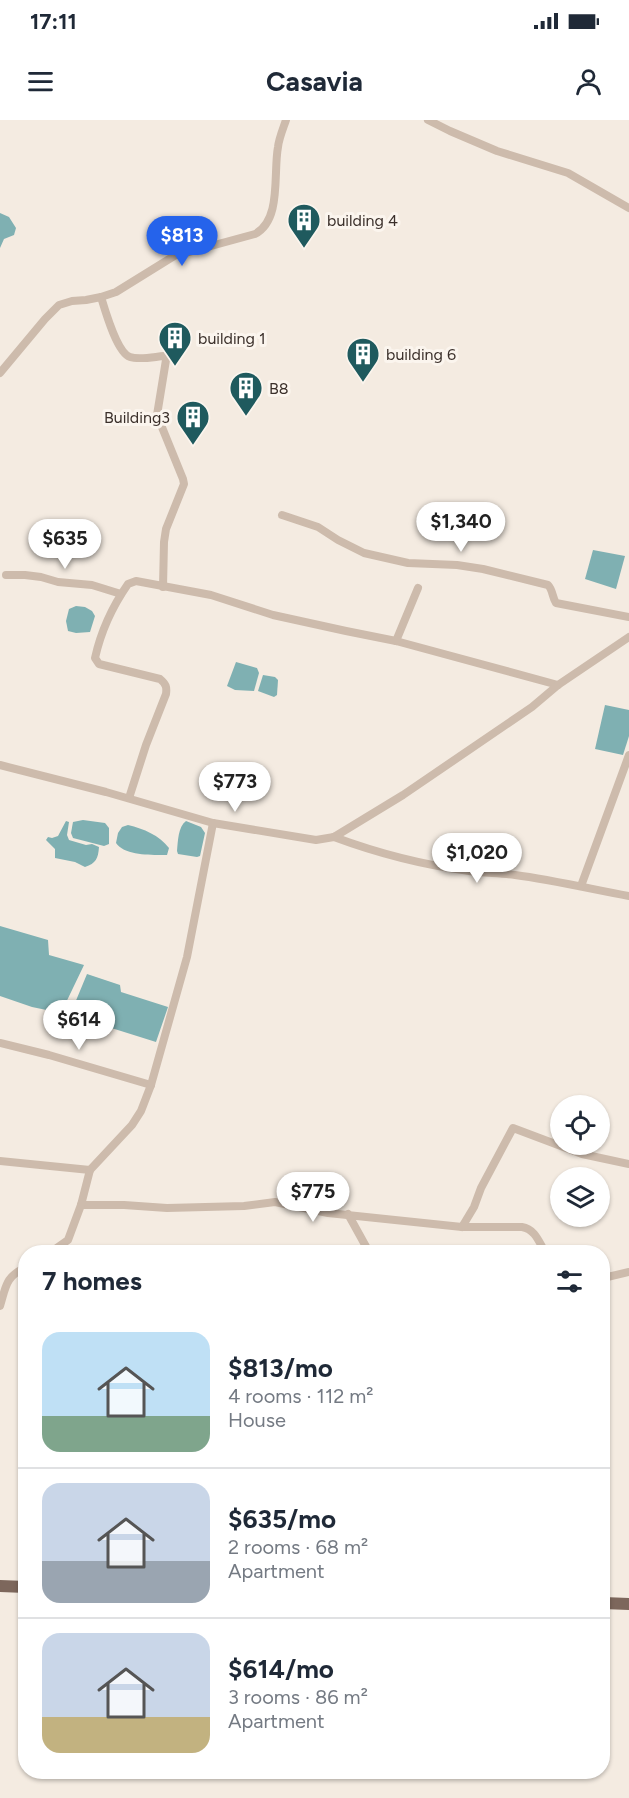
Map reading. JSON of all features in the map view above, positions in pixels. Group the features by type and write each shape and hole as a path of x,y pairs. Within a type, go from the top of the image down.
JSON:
{"main road":[{"path":"0,1586 18,1587"},
{"path":"610,1603 629,1604"}],"street":[{"path":"0,373 59,305 117,292 174,256 255,234 262,230 271,215 278,147 286,120"},
{"path":"428,120 497,151 568,172 629,208"},
{"path":"101,297 111,328 128,357 164,356 166,360 157,415 184,484 165,535 163,587"},
{"path":"282,515 318,527 364,553 408,563 457,565 507,573 548,585 556,603 629,617"},
{"path":"6,575 25,575 58,582 92,585 121,594"},
{"path":"129,798 166,694 166,684 160,679 99,664 95,658 106,622 128,584 136,581 211,595 284,617 396,641 558,685"},
{"path":"396,641 418,588"},
{"path":"0,765 129,798 213,823 316,840 334,837 413,788 629,637"},
{"path":"580,886 629,755"},
{"path":"61,1245 68,1240 81,1205 90,1170 132,1125 152,1085 187,957 213,823"},
{"path":"334,837 359,847 430,864 468,871 512,874 629,896"},
{"path":"0,1043 152,1085"},
{"path":"462,1227 467,1222 481,1188 513,1128 582,1154 629,1164"},
{"path":"0,1161 90,1170"},
{"path":"81,1205 167,1208 244,1206 275,1202 320,1211 462,1227 529,1228 541,1245"},
{"path":"348,1214 365,1245"},
{"path":"0,1306 2,1283 18,1271"},
{"path":"610,1276 629,1272"}],"water":[{"path":"0,213 9,217 16,228 14,235 4,239 0,248"},
{"path":"593,550 625,556 616,589 585,579"},
{"path":"76,606 85,607 95,616 90,632 68,631 66,621 69,609"},
{"path":"236,662 257,668 259,673 254,691 235,690 227,686"},
{"path":"263,675 275,677 278,680 277,695 274,697 258,691"},
{"path":"605,705 629,710 629,736 623,755 595,749"},
{"path":"83,820 105,823 109,828 109,844 104,846 73,838 71,833 73,822"},
{"path":"66,821 69,822 67,835 69,840 99,847 97,858 92,864 85,867 75,862 55,858 55,849 46,840 48,837 58,836"},
{"path":"186,821 201,827 205,833 200,856 178,854 179,834"},
{"path":"128,825 161,839 169,848 167,855 132,853 120,847 116,843 118,833 122,827"},
{"path":"0,926 48,940 49,955 84,965 61,1013 32,1007 0,996"},
{"path":"87,974 120,985 121,992 168,1007 156,1042 70,1015"}],"place":[{"name":"building 4","path":"304,249"},
{"name":"building 1","path":"175,367"},
{"name":"building 6","path":"363,383"},
{"name":"B8","path":"246,417"},
{"name":"Building3","path":"193,446"}]}
